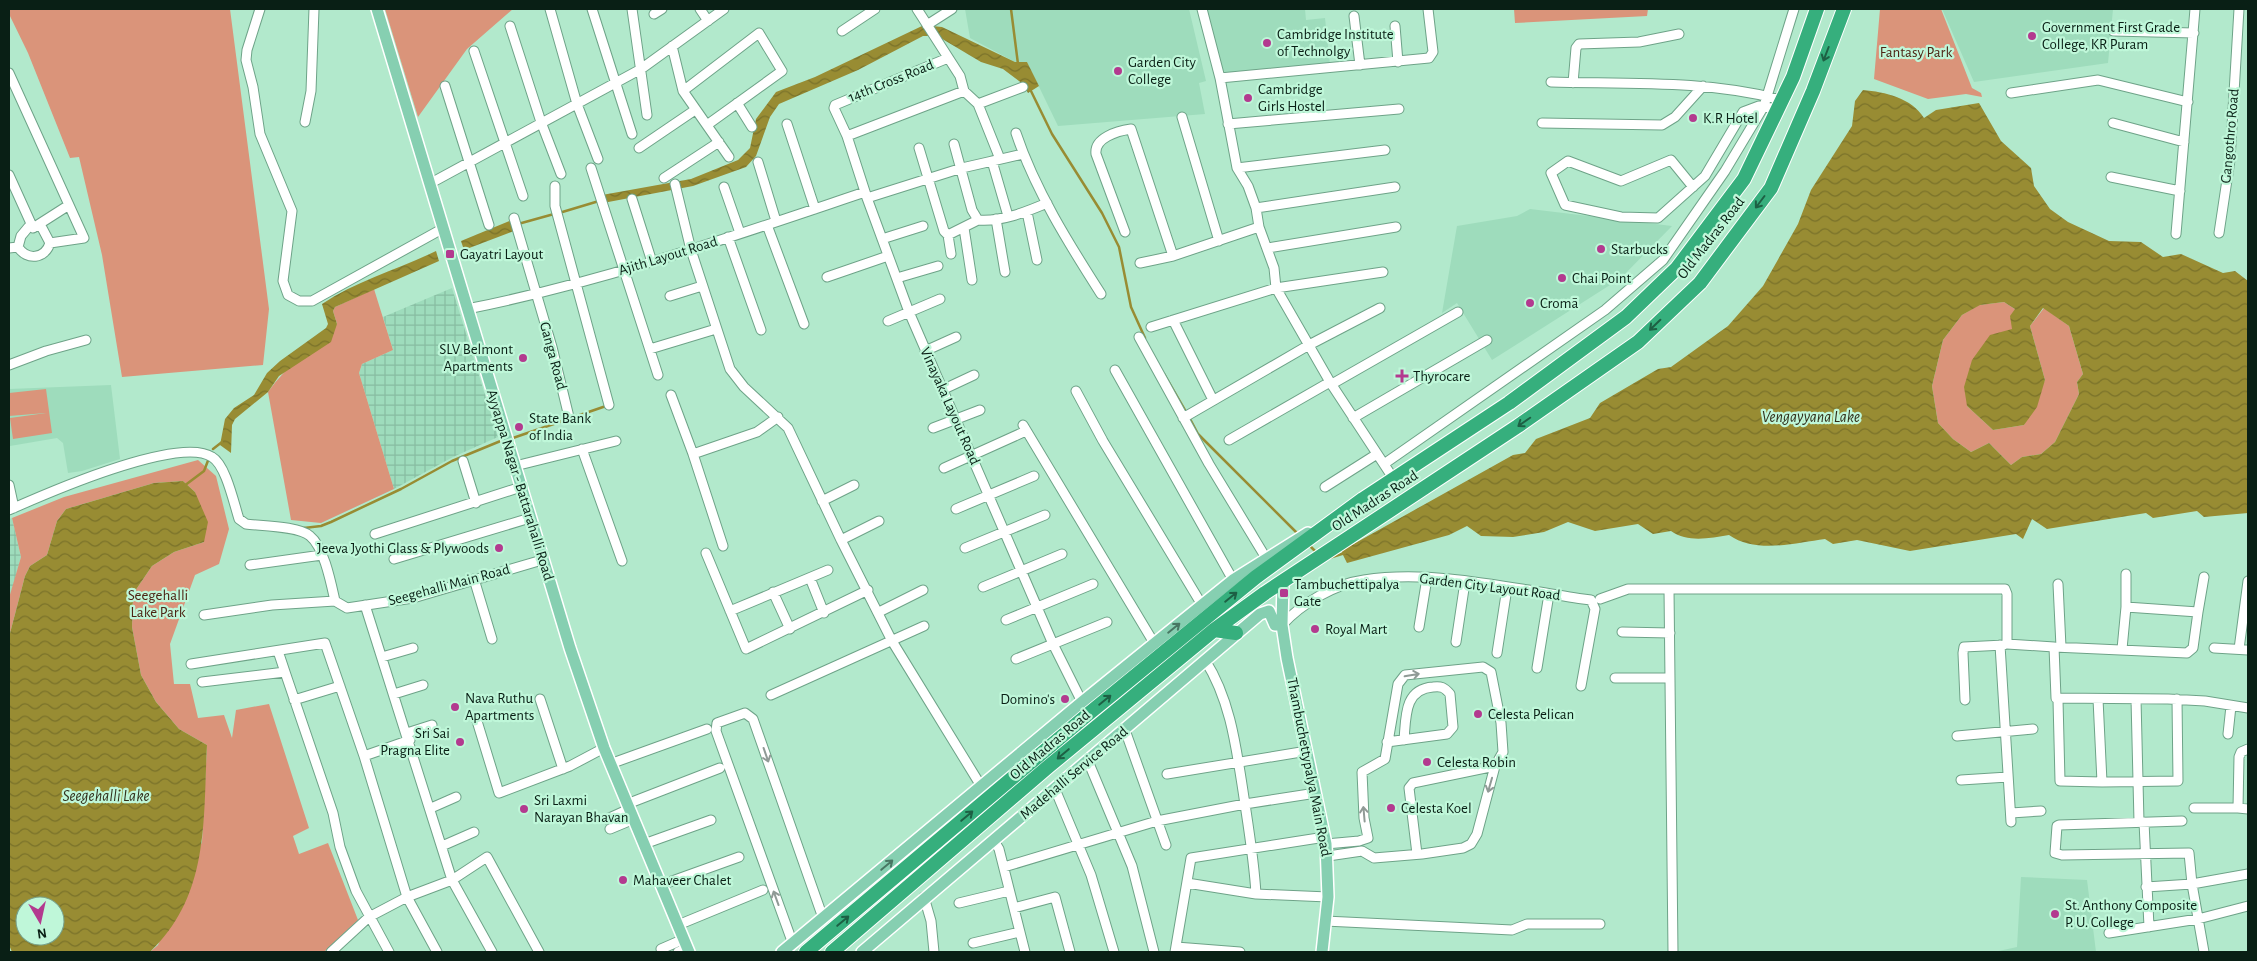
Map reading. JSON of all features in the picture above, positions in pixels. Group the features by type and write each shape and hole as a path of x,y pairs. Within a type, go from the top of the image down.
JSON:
{"highway":[{"name":"Old Madras Road","path":"806,952 1087,714 1256,578 1393,478 1509,403 1626,318 1677,268 1744,179 1774,105 1793,77 1817,9"},
{"name":"Old Madras Road","path":"832,952 1049,766 1214,630 1283,581 1518,426 1638,342 1700,283 1771,188 1813,91 1844,9"},
{"path":"1214,630 1236,634"}],"main road":[{"name":"Ayyappa Nagar - Battarahalli Road","path":"376,9 431,183 442,229 542,560 604,748 678,925 685,948"},
{"path":"782,952 1082,702 1233,580 1304,534 1324,527"},
{"name":"Thambuchettypalya Main Road","path":"1283,581 1282,625 1287,658 1328,856 1328,897 1322,952"},
{"name":"Madehalli Service Road","path":"862,952 924,897 1264,612 1269,611 1275,625 1282,625"}],"street":[{"path":"260,9 247,50 246,60 253,87 260,134 292,211 283,281 288,295 299,301 312,301 442,229"},
{"path":"305,122 311,92 314,9"},
{"path":"550,9 577,104 598,159"},
{"path":"592,9 632,134"},
{"path":"632,9 647,115"},
{"path":"700,9 708,21"},
{"path":"431,183 641,69 724,9"},
{"path":"842,30 875,9"},
{"path":"917,9 960,76 964,91 978,104 996,160 1008,216"},
{"path":"927,25 952,9"},
{"path":"1202,9 1220,78 1236,168 1248,186 1256,208 1260,227 1268,248 1276,288 1331,383 1393,478"},
{"path":"1220,78 1424,60 1432,56 1433,52 1428,9"},
{"path":"1766,96 1794,9"},
{"path":"2176,234 2195,9"},
{"name":"Gangothro Road","path":"2219,233 2230,160 2239,9"},
{"path":"1354,16 1360,65"},
{"path":"510,26 541,122 561,174"},
{"path":"1394,26 1398,62"},
{"path":"2113,30 2194,33"},
{"path":"683,91 759,33 782,71 707,124"},
{"path":"1573,82 1576,48 1579,44 1639,42 1679,34"},
{"path":"672,46 683,91 729,157"},
{"path":"474,51 503,143 523,196"},
{"name":"14th Cross Road","path":"835,105 948,58"},
{"path":"9,73 84,238 50,243"},
{"path":"2010,93 2098,80 2188,102"},
{"path":"1551,82 1703,86 1766,96 1774,105"},
{"path":"445,86 489,225"},
{"path":"1542,123 1662,125 1675,117 1703,86"},
{"path":"978,104 1023,87"},
{"path":"847,136 964,91"},
{"path":"1766,96 1774,105"},
{"path":"736,103 752,127"},
{"name":"Vinayaka Layout Road","path":"835,105 834,108 847,136 888,256 925,351 1023,571 1053,644 1082,702"},
{"path":"1693,187 1671,160 1621,181 1568,161 1551,173 1565,205 1621,218 1658,218 1693,187 1709,170 1743,112 1774,105"},
{"path":"1384,464 1605,310 1663,260 1774,105"},
{"path":"1228,124 1399,109"},
{"path":"639,148 695,110"},
{"path":"1182,117 1219,241"},
{"path":"2113,123 2184,142"},
{"path":"786,124 815,209"},
{"path":"1125,232 1096,154 1096,147 1099,141 1131,129 1173,256"},
{"path":"1016,133 1023,154 1047,203 1101,294"},
{"path":"664,178 719,142"},
{"path":"954,144 972,210 978,220"},
{"path":"919,148 944,231 948,234 951,254"},
{"path":"1236,168 1386,150"},
{"name":"Ajith Layout Road","path":"467,309 536,295 577,284 691,250 815,209 962,168 1023,154"},
{"path":"758,162 776,222"},
{"path":"591,168 658,375"},
{"path":"9,176 35,224 50,243"},
{"path":"2112,177 2180,191"},
{"path":"675,184 691,250 730,369 744,387 788,428 822,502 892,640 981,786"},
{"path":"555,186 557,210 609,405"},
{"path":"724,187 740,233"},
{"path":"1256,208 1395,187"},
{"path":"632,199 652,262"},
{"path":"948,234 978,220 996,219 1028,212 1047,203"},
{"path":"50,243 47,251 35,257 27,256 14,248 24,232 69,204"},
{"path":"1028,212 1037,260"},
{"name":"Ganga Road","path":"514,218 569,418"},
{"path":"996,219 1005,272"},
{"path":"767,225 804,324"},
{"path":"882,239 923,226"},
{"path":"1140,262 1173,256 1260,227"},
{"path":"1268,248 1396,227"},
{"path":"964,228 972,280"},
{"path":"728,237 761,330"},
{"path":"827,277 888,256"},
{"path":"897,278 938,266"},
{"path":"1151,327 1276,288 1383,272"},
{"path":"670,296 702,286"},
{"path":"888,321 940,299"},
{"path":"1186,416 1309,345 1380,308"},
{"path":"1229,440 1458,312"},
{"path":"1173,320 1213,400"},
{"path":"650,349 716,329"},
{"path":"925,351 956,337"},
{"path":"1139,337 1266,558"},
{"path":"9,365 46,351 86,340"},
{"path":"1353,418 1487,340"},
{"path":"1114,370 1233,580"},
{"path":"942,390 974,375"},
{"path":"1076,391 1103,442 1202,605"},
{"path":"671,395 693,454 723,546"},
{"path":"933,428 980,410"},
{"path":"693,454 758,432 778,417"},
{"path":"944,468 972,456 1025,428 1154,643"},
{"path":"515,466 616,441"},
{"path":"582,449 622,561"},
{"path":"9,485 11,509 51,491 141,461 180,452 200,452 218,462 239,519 246,524 295,530 310,535 322,554 335,600 272,605 204,614"},
{"path":"1325,487 1378,454"},
{"path":"463,461 476,503"},
{"path":"956,509 1034,476"},
{"path":"822,502 854,485"},
{"path":"375,534 521,487"},
{"path":"965,548 1045,515"},
{"path":"394,559 530,518"},
{"path":"841,540 879,521"},
{"path":"706,552 746,649 824,613 868,590"},
{"path":"250,565 322,554"},
{"path":"983,587 1062,554"},
{"name":"Seegehalli Main Road","path":"335,600 347,608 412,598 542,560"},
{"path":"730,611 828,570"},
{"path":"2122,649 2126,607 2126,574"},
{"path":"1965,700 1964,647 2003,645 2187,653 2193,648 2204,577"},
{"path":"810,578 824,613"},
{"path":"1419,628 1427,578"},
{"name":"Garden City Layout Road","path":"1282,625 1307,604 1349,584 1364,580 1427,578 1583,598 1594,603 1595,609 1581,686"},
{"path":"474,579 492,639"},
{"path":"2214,648 2244,650 2248,580"},
{"path":"1456,642 1465,582"},
{"path":"1006,620 1092,584"},
{"path":"2058,584 2054,696 2058,700 2060,781 2178,782 2178,699"},
{"path":"1497,653 1507,588"},
{"path":"1600,599 1628,589 2005,589 2007,594 2003,645 2004,731 2011,822"},
{"path":"1669,589 1673,952"},
{"path":"879,612 923,590"},
{"path":"773,592 790,629"},
{"path":"1538,668 1549,594"},
{"path":"365,605 409,737 452,880 492,952"},
{"path":"2126,607 2198,612"},
{"path":"1016,659 1107,622"},
{"path":"771,695 924,626"},
{"path":"1622,632 1670,633"},
{"path":"191,664 278,652 325,643 364,756 407,897 437,952"},
{"path":"382,657 414,648"},
{"path":"278,652 333,813 340,847 356,891 389,952"},
{"path":"1205,660 1219,683 1229,715 1252,848 1256,894"},
{"path":"1328,856 1362,851 1374,858 1463,848 1471,844 1477,834 1495,766 1503,752 1501,723 1491,672 1483,667 1405,676 1398,684 1384,759 1362,772 1364,818 1374,858"},
{"path":"202,682 285,672"},
{"path":"1431,672 1434,687"},
{"path":"1615,678 1670,678"},
{"path":"394,694 423,685"},
{"path":"294,700 340,686"},
{"path":"1387,742 1404,740 1447,734 1453,727 1450,694 1442,686 1416,692 1409,700 1404,740"},
{"path":"540,699 563,769"},
{"path":"2098,699 2102,782"},
{"path":"2136,699 2137,783 2145,855 2149,927"},
{"path":"2058,700 2178,699 2248,708"},
{"path":"2228,734 2231,706"},
{"path":"793,944 716,731 716,723 745,713 753,719 823,918"},
{"path":"477,721 498,793 563,769 604,748"},
{"path":"364,756 432,725"},
{"path":"610,764 707,729"},
{"path":"1125,730 1166,845"},
{"path":"1957,736 2032,730"},
{"path":"2238,808 2239,757 2241,752 2248,749"},
{"path":"1168,774 1307,751"},
{"path":"1088,761 1120,833 1132,866 1154,952"},
{"path":"1417,854 1409,788 1414,783 1495,766"},
{"path":"607,819 630,811 720,768"},
{"path":"1961,780 2008,777"},
{"path":"1055,789 1096,889 1114,952"},
{"path":"1004,867 1158,822 1245,804 1316,793"},
{"path":"430,808 456,797"},
{"path":"2194,808 2248,808"},
{"path":"610,829 630,811"},
{"path":"2010,812 2041,811"},
{"path":"644,844 711,820"},
{"path":"2182,821 2059,824 2057,826 2055,853 2062,855 2189,853 2192,884 2204,952"},
{"path":"442,846 474,832"},
{"path":"1240,952 1175,949 1191,858 1252,848 1326,840 1359,841 1368,838"},
{"path":"993,839 999,848 1025,952"},
{"path":"331,952 369,917 407,897 452,880 487,857 539,952"},
{"path":"661,885 739,857"},
{"path":"2146,887 2192,884 2248,874"},
{"path":"1187,883 1256,894 1328,897"},
{"path":"678,925 763,890"},
{"path":"959,903 1009,891"},
{"path":"924,897 931,921 934,952"},
{"path":"1014,908 1055,897 1070,952"},
{"path":"2109,933 2198,919 2248,906"},
{"path":"1325,921 1512,930 1527,924 1600,924"},
{"path":"973,943 1020,932"},
{"path":"661,949 685,948"}],"shaded area":[{"name":"Garden City College","path":"965,9 1189,9 1206,81 1199,83 1205,114 1058,126 1027,62 1015,62 970,38"},
{"name":"Cambridge Institute of Technolgy","path":"1198,9 1305,9 1306,20 1325,18 1330,65 1215,79"},
{"name":"Government First Grade College, KR Puram","path":"1942,9 2113,9 2108,63 1974,82"},
{"path":"1530,209 1672,226 1621,278 1492,360 1457,303 1442,313 1457,226 1517,216"},
{"path":"452,288 498,437 453,457 394,489 359,373 362,364 393,350 383,317"},
{"path":"111,385 120,459 82,471 68,473 63,443 57,438 10,446 9,389"},
{"path":"12,518 21,557 9,601 9,519"},
{"name":"St. Anthony Composite P. U. College","path":"2021,877 2087,880 2096,952 1994,952 2017,947"}],"green space":[{"path":"9,9 230,9 269,309 263,365 122,377 102,255 79,157 70,158 28,53 9,14"},
{"path":"385,9 513,9 467,49 418,117"},
{"path":"1514,9 1648,9 1647,16 1515,23"},
{"name":"Fantasy Park","path":"1880,9 1941,9 1972,88 1981,93 1982,97 1966,94 1928,99 1874,79"},
{"path":"374,289 393,350 362,364 359,373 394,489 321,523 291,520 268,392 292,365 337,324 333,311 335,307"},
{"path":"2004,302 2015,309 2012,329 1967,406 1993,430 2024,425 2045,380 2030,326 2044,308 2069,326 2083,374 2077,382 2079,394 2055,442 2041,454 2022,457 2011,465 1989,443 1971,452 1953,439 1938,423 1932,386 1943,340 1962,315 1979,305"},
{"path":"46,389 52,433 13,439 10,418 46,413 9,416 9,393"},
{"name":"Seegehalli Lake Park","path":"198,460 216,476 229,529 219,564 195,575 170,644 174,684 190,684 198,718 224,715 232,738 236,710 269,704 309,828 293,836 299,854 328,843 358,920 324,952 150,952 158,945 202,842 207,745 179,729 156,702 141,675 132,627 133,594 152,566 174,552 204,542 195,492 183,481 154,483 66,509 57,521 47,555 30,566 25,576 9,637 9,598 21,557 12,518 64,497"}],"water":[{"path":"922,26 929,36 923,36 858,70 779,104 770,117 756,156 746,167 693,186 603,203 602,195 691,179 738,160 750,148 756,119 776,92 815,77"},
{"path":"932,26 942,27 1015,62 1027,62 1039,86 1028,93 1023,84 1003,69 981,62 939,37"},
{"name":"Vengayyana Lake","path":"1863,90 1889,94 1912,105 1924,118 1936,110 1979,103 2001,141 2031,168 2034,186 2050,209 2068,222 2109,241 2141,242 2163,257 2181,254 2223,273 2235,271 2248,281 2248,513 2204,517 2197,511 2153,518 2146,513 2047,529 2032,519 2023,539 2016,534 1910,551 1857,540 1833,544 1825,539 1789,545 1763,546 1740,541 1729,535 1699,539 1678,535 1671,531 1653,534 1638,524 1595,531 1568,522 1544,532 1513,537 1481,536 1467,526 1449,535 1347,563 1341,551 1513,455 1525,453 1536,439 1590,418 1600,403 1658,369 1671,367 1728,326 1763,286 1798,224 1811,190 1852,126 1855,101","holes":["2004,302 2015,309 2010,316 2012,329 1990,335 1972,360 1964,387 1967,406 1993,430 2024,425 2037,407 2045,380 2030,326 2043,308 2069,326 2083,374 2077,382 2079,394 2055,442 2041,454 2022,457 2011,465 1989,443 1971,452 1953,439 1938,423 1932,386 1943,340 1962,315 1980,305"]},
{"path":"512,220 514,231 464,250 461,241"},
{"path":"436,251 439,261 335,307 333,311 337,324 331,342 279,376 268,392 235,419 232,425 231,453 220,445 225,419 234,408 254,395 267,373 280,361 326,328 328,324 322,304 363,282"},
{"name":"Seegehalli Lake","path":"183,481 195,492 208,522 204,542 174,552 152,566 133,594 132,627 141,675 156,702 179,729 207,745 203,828 200,855 193,881 184,906 170,930 150,952 12,952 9,945 9,637 25,576 30,566 47,555 57,521 66,509 154,483"}],"waterway":[{"path":"1011,9 1018,64"},
{"path":"1030,89 1052,134 1102,213 1119,247 1131,307 1145,338"},
{"path":"559,213 599,201"},
{"path":"518,224 554,214"},
{"path":"1164,374 1186,412"},
{"path":"510,439 606,406"},
{"path":"1189,417 1198,434 1299,535"},
{"path":"304,528 321,526 331,522 401,489 452,461 503,440"},
{"path":"213,449 222,442"},
{"path":"184,486 204,471 209,458"},
{"path":"1309,545 1317,553"},
{"path":"1329,558 1345,553"}],"place":[{"name":"Government First Grade College, KR Puram","path":"2032,36"},
{"name":"Cambridge Institute of Technolgy","path":"1267,43"},
{"name":"Garden City College","path":"1118,71"},
{"name":"Cambridge Girls Hostel","path":"1248,98"},
{"name":"K.R Hotel","path":"1693,118"},
{"name":"Starbucks","path":"1601,249"},
{"name":"Gayatri Layout","path":"450,254"},
{"name":"Chai Point","path":"1562,278"},
{"name":"Cromā","path":"1530,303"},
{"name":"SLV Belmont Apartments","path":"523,358"},
{"name":"Thyrocare","path":"1402,376"},
{"name":"State Bank of India","path":"519,427"},
{"name":"Jeeva Jyothi Glass & Plywoods","path":"499,548"},
{"name":"Tambuchettipalya Gate","path":"1284,593"},
{"name":"Royal Mart","path":"1315,629"},
{"name":"Domino's","path":"1065,699"},
{"name":"Nava Ruthu Apartments","path":"455,707"},
{"name":"Celesta Pelican","path":"1478,714"},
{"name":"Sri Sai Pragna Elite","path":"460,742"},
{"name":"Celesta Robin","path":"1427,762"},
{"name":"Celesta Koel","path":"1391,808"},
{"name":"Sri Laxmi Narayan Bhavan","path":"524,809"},
{"name":"Mahaveer Chalet","path":"623,880"},
{"name":"St. Anthony Composite P. U. College","path":"2055,914"}]}
